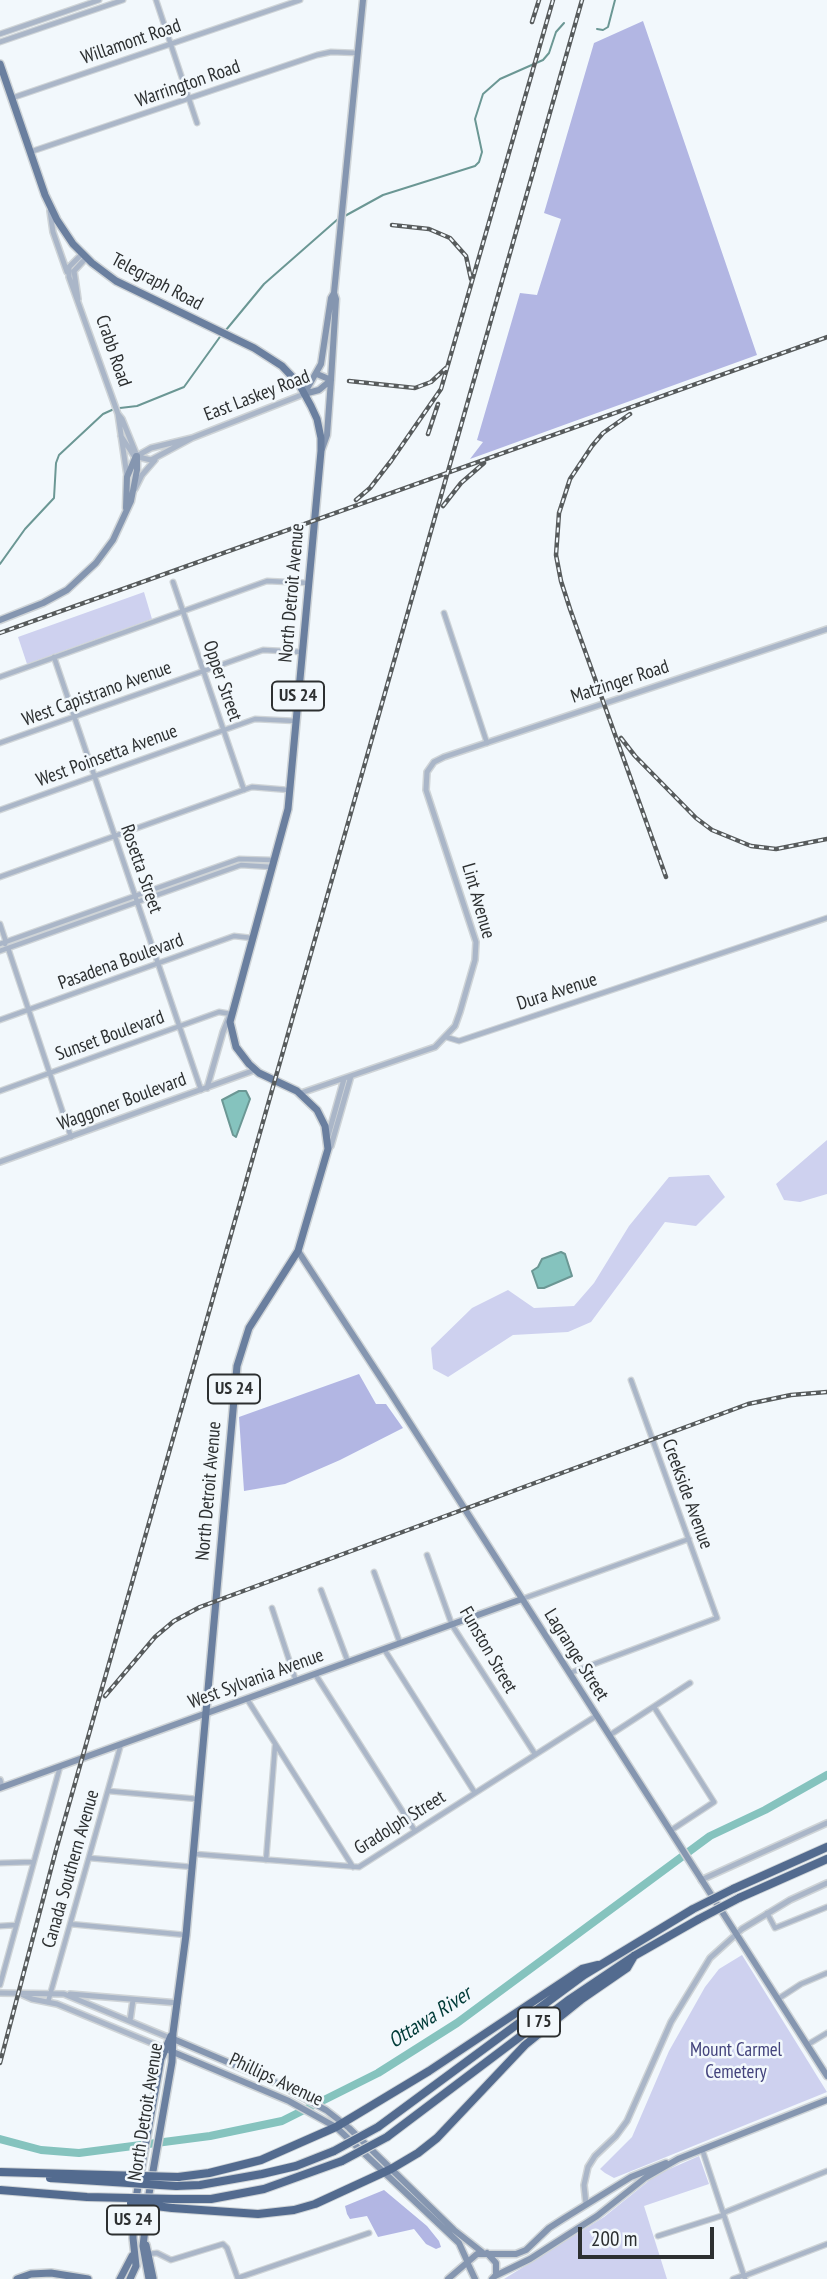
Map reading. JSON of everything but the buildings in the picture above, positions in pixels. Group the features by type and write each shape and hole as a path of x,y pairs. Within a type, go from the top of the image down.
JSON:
{"highway":[{"name":"I 75","path":"177,2181 200,2185 243,2179 296,2166 334,2151 378,2127 598,1965 693,1909 827,1847"},
{"name":"I 75","path":"0,2190 173,2204 264,2189 342,2161 387,2137 570,1999 634,1956 739,1898 827,1859"},
{"path":"173,2204 258,2214 294,2210 387,2171 438,2138 525,2045 582,1999 627,1968 634,1956"},
{"path":"0,2172 177,2181 261,2160 343,2126 582,1969 598,1965"}],"main road":[{"name":"North Detroit Avenue","path":"304,394 317,374 325,348 331,298 334,293 363,0"},
{"name":"Telegraph Road","path":"0,64 49,204 65,233 84,256 116,281 254,348 282,366 304,394 317,419 321,451"},
{"name":"North Detroit Avenue","path":"151,2279 143,2254 144,2235 178,2003 195,1854 237,1366 249,1328 298,1251 328,1149 322,1118 311,1102 255,1070 236,1047 230,1014 273,864 290,790 321,451 327,435 336,299 334,293"},
{"path":"317,374 331,380"},
{"name":"East Laskey Road","path":"304,394 320,390 331,380"},
{"path":"126,508 127,477 137,457"},
{"path":"0,620 67,590 96,563 108,546 134,491 137,457"},
{"name":"Lagrange Street","path":"298,1251 827,2076"},
{"name":"West Sylvania Avenue","path":"1,1785 60,1767 522,1599"},
{"name":"Phillips Avenue","path":"172,2037 279,2084 332,2114 459,2243 475,2279"},
{"name":"North Detroit Avenue","path":"132,2279 136,2266 134,2209 145,2161 161,2059 169,2050"},
{"name":"Phillips Avenue","path":"169,2050 343,2126"},
{"path":"448,2279 473,2256 522,2252 531,2247 549,2228 639,2172 827,2100"},
{"path":"343,2126 387,2171 496,2263 494,2278"},
{"path":"494,2278 595,2218 645,2178 678,2159"},
{"path":"586,2204 595,2218"},
{"path":"549,2228 559,2240"},
{"path":"144,2235 151,2279"},
{"path":"120,2279 134,2252"},
{"path":"17,2279 31,2274 88,2279"},
{"path":"132,2279 141,2279"}],"street":[{"path":"0,34 99,0"},
{"path":"0,42 123,0"},
{"path":"156,0 197,123"},
{"name":"Willamont Road","path":"11,98 300,0"},
{"name":"Warrington Road","path":"29,152 324,53 358,53"},
{"name":"Crabb Road","path":"49,204 53,232 114,405 137,457"},
{"path":"68,273 69,267 84,256"},
{"name":"Crabb Road","path":"78,299 74,271 84,256"},
{"name":"East Laskey Road","path":"137,457 151,449 192,438 304,394"},
{"name":"Crabb Road","path":"118,414 127,477"},
{"name":"Crabb Road","path":"121,436 128,450 137,457"},
{"name":"East Laskey Road","path":"137,457 151,460 192,438"},
{"path":"134,491 142,475 160,456"},
{"path":"0,677 267,581 309,583"},
{"name":"Opper Street","path":"173,582 244,790"},
{"path":"444,613 487,743"},
{"name":"Matzinger Road","path":"427,772 439,759 827,629"},
{"name":"West Capistrano Avenue","path":"0,743 266,649 302,652"},
{"name":"Rosetta Street","path":"54,657 158,963 204,1089"},
{"name":"West Poinsetta Avenue","path":"0,810 260,718 296,721"},
{"name":"Lint Avenue","path":"427,772 425,783 428,796 476,943 475,960 460,1012 446,1037"},
{"path":"0,877 252,787 290,790"},
{"path":"3,943 137,902 244,858 273,864"},
{"path":"0,951 135,896 209,873"},
{"name":"Dura Avenue","path":"300,1094 421,1053 446,1037 459,1041 827,918"},
{"path":"0,924 3,943"},
{"name":"Pasadena Boulevard","path":"0,1020 234,936 252,938"},
{"path":"3,943 11,944 8,948 71,1136"},
{"name":"Sunset Boulevard","path":"0,1091 219,1012 230,1014"},
{"name":"North Detroit Avenue","path":"204,1089 230,1014"},
{"name":"Waggoner Boulevard","path":"0,1162 255,1070"},
{"path":"327,1139 348,1078"},
{"path":"328,1149 348,1078"},
{"name":"Creekside Avenue","path":"569,1673 717,1618 631,1380"},
{"path":"522,1599 688,1539"},
{"name":"Funston Street","path":"428,1555 452,1625 535,1754"},
{"path":"374,1572 400,1643"},
{"path":"321,1590 348,1662"},
{"path":"272,1608 296,1681"},
{"path":"384,1649 475,1793"},
{"path":"315,1674 415,1831"},
{"path":"609,1736 690,1683"},
{"path":"247,1699 354,1867"},
{"path":"654,1707 714,1802 670,1831"},
{"name":"Gradolph Street","path":"195,1854 359,1867 596,1716"},
{"name":"Canada Southern Avenue","path":"48,2002 121,1744"},
{"path":"266,1860 275,1745"},
{"path":"0,1984 60,1767"},
{"path":"108,1791 199,1799"},
{"path":"701,1880 827,1823"},
{"path":"89,1858 193,1867"},
{"path":"0,1863 33,1861"},
{"path":"586,2204 584,2185 590,2163 622,2129 681,2005 710,1958 736,1934 767,1913 827,1882"},
{"path":"767,1913 775,1928 827,1907"},
{"path":"70,1924 186,1935"},
{"path":"0,1926 16,1925"},
{"path":"778,1999 801,1984 827,1973"},
{"name":"Phillips Avenue","path":"0,1993 50,1993 178,2003"},
{"name":"Phillips Avenue","path":"64,1994 172,2037"},
{"name":"Phillips Avenue","path":"23,1995 94,2019 169,2050"},
{"path":"119,2030 127,2020 133,2000"},
{"path":"94,2019 99,2008"},
{"path":"807,2045 827,2033"},
{"path":"702,2149 744,2277"},
{"path":"658,2236 723,2214 827,2171"},
{"path":"148,2254 157,2253 171,2260 218,2244 225,2245 238,2278 369,2233"},
{"path":"733,2279 827,2244"}],"green space":[{"path":"144,592 152,619 27,664 18,637"},
{"path":"827,1140 827,1194 800,1202 784,1200 776,1184"},
{"path":"709,1175 725,1197 696,1226 665,1222 591,1322 568,1332 513,1335 448,1377 433,1369 431,1348 472,1308 508,1290 534,1308 574,1306 594,1283 629,1226 669,1177"},
{"name":"Mount Carmel Cemetery","path":"742,1955 827,2092 614,2178 605,2173 600,2169 632,2137 669,2051 705,1987 719,1969"},
{"path":"699,2156 709,2184 644,2206 667,2279 504,2279 604,2217 656,2175"}],"shaded area":[{"path":"643,21 757,355 470,459 483,442 477,440 520,293 537,295 561,219 544,213 594,43"},
{"path":"239,1091 246,1091 250,1099 236,1137 222,1100"},
{"path":"561,1252 565,1254 572,1276 538,1288 532,1271 542,1259"},
{"path":"359,1374 376,1404 386,1404 403,1428 285,1484 244,1491 239,1417"},
{"path":"384,2190 427,2226 441,2247 436,2249 426,2244 414,2229 378,2237 367,2216 350,2219 345,2206"}],"waterway":[{"path":"597,29 608,27 615,0"},
{"path":"343,217 383,195 475,166 482,152 475,119 483,94 500,79 543,60 549,53 556,32 564,23"},
{"path":"226,330 264,284 338,219"},
{"path":"120,408 137,406 184,387 222,334"},
{"path":"0,564 25,529 54,498 59,455 103,414 114,409"},
{"name":"Ottawa River","path":"0,2139 41,2150 79,2153 210,2136 282,2121 378,2073 457,2023 710,1836 765,1810 827,1775"}],"railway":[{"path":"532,22 539,0"},
{"path":"356,500 370,488 391,461 441,389 553,0"},
{"path":"0,2063 56,1850 582,0"},
{"path":"392,225 429,229 450,238 466,256 471,279"},
{"path":"0,633 827,337"},
{"path":"349,381 415,388 431,382 446,368"},
{"path":"428,434 438,404"},
{"path":"630,414 603,433 570,479 559,513 556,555 570,609 666,877"},
{"path":"443,506 461,483 484,463"},
{"path":"621,738 696,818 712,830 751,846 776,849 827,839"},
{"path":"105,1696 155,1637 174,1621 200,1607 748,1404 791,1395 827,1392"}]}
